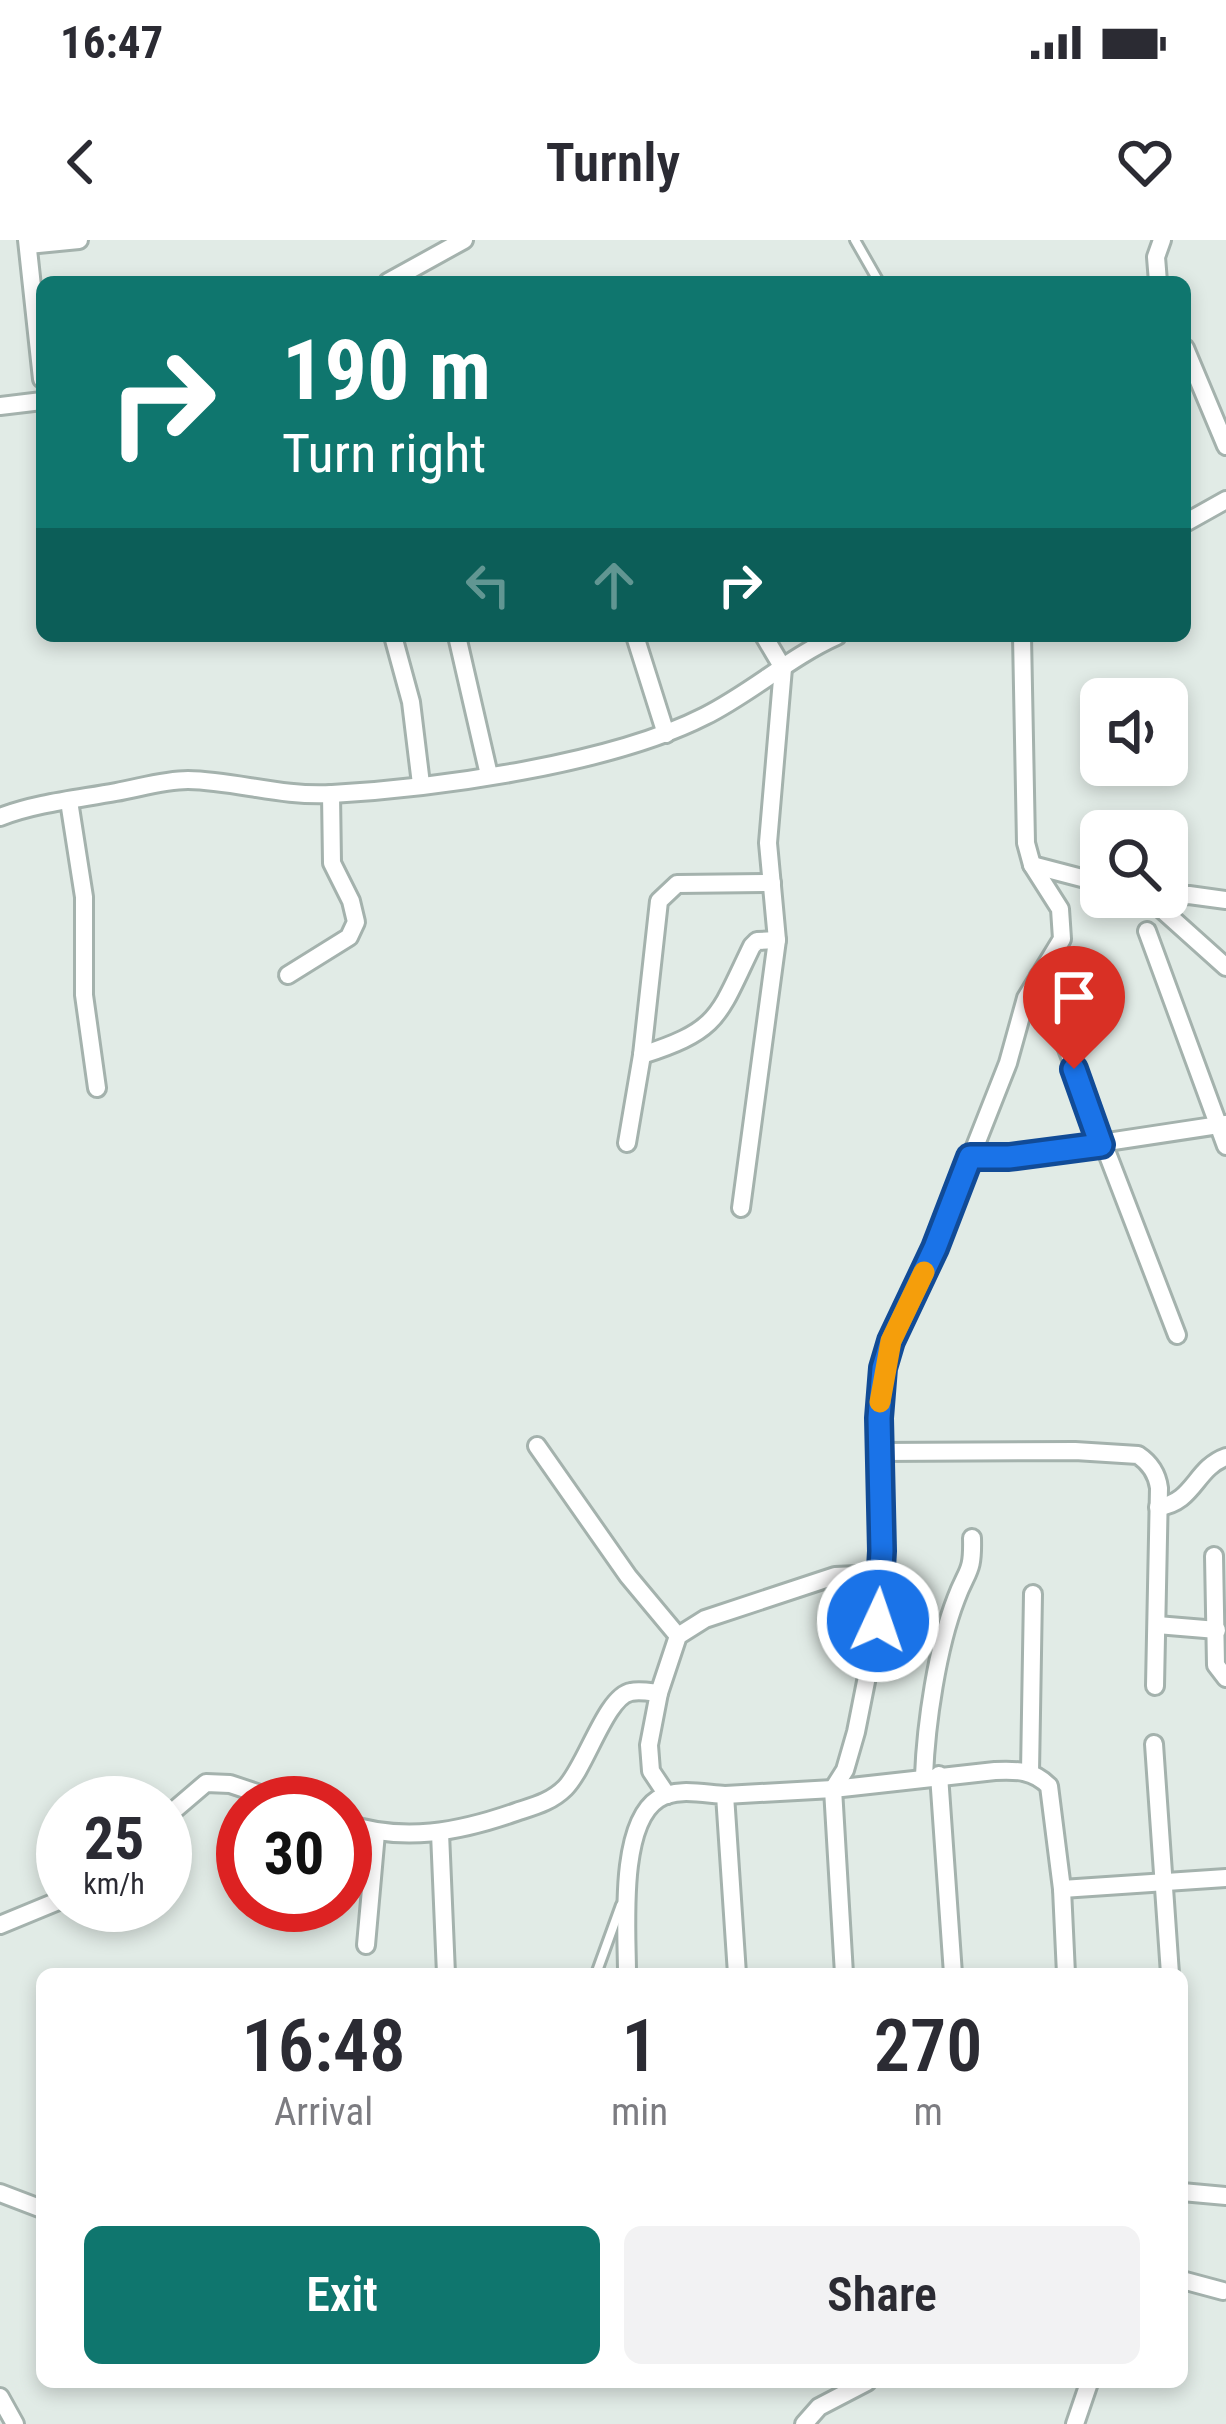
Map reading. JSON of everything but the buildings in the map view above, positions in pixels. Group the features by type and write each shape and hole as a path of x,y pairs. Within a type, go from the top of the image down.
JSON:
{"street":[{"path":"36,325 27,243 79,240"},
{"path":"399,276 464,240"},
{"path":"1158,276 1156,257 1162,240"},
{"path":"1191,362 1226,446"},
{"path":"0,406 36,401"},
{"path":"1191,520 1226,500"},
{"path":"395,642 411,702 421,784"},
{"path":"458,642 489,775"},
{"path":"637,642 667,734"},
{"path":"742,1208 777,940 768,843 783,668 768,642"},
{"path":"0,817 182,780 229,783 266,793 331,794 489,775 619,748 667,734 722,706 823,642"},
{"path":"844,1968 832,1789 845,1770 878,1621 879,1453 886,1354 935,1248 1008,1063 1026,998 1059,949 1063,927 1060,909 1032,865 1025,829 1022,642"},
{"path":"288,976 349,937 356,922 332,863 331,794"},
{"path":"69,801 84,897 84,995 97,1088"},
{"path":"1032,865 1080,878"},
{"path":"627,1143 659,901 677,884 772,883"},
{"path":"1188,895 1226,900"},
{"path":"1172,918 1226,967"},
{"path":"1147,931 1226,1146"},
{"path":"642,1054 675,1044 711,1024 752,946 757,941 777,940"},
{"path":"1039,976 1178,1335"},
{"path":"970,1157 1009,1157 1222,1125"},
{"path":"537,1445 628,1576 678,1636"},
{"path":"879,1453 1138,1455 1158,1480 1156,1686"},
{"path":"1158,1507 1186,1497 1203,1471 1226,1457"},
{"path":"952,1968 926,1721 956,1599 973,1570 972,1538"},
{"path":"1214,1556 1216,1665 1226,1678"},
{"path":"668,1795 651,1771 649,1745 659,1693 678,1636 705,1619 835,1576 880,1574"},
{"path":"1030,1772 1033,1594"},
{"path":"1156,1625 1217,1630"},
{"path":"372,1832 440,1834 550,1800 567,1786 593,1746 614,1701 628,1692 659,1693"},
{"path":"1154,1744 1169,1968"},
{"path":"627,1968 628,1886 641,1822 656,1800 668,1795 832,1789 1017,1770 1030,1772 1049,1786 1066,1968"},
{"path":"725,1795 737,1968"},
{"path":"366,1945 376,1833"},
{"path":"440,1834 446,1968"},
{"path":"1062,1889 1226,1878"},
{"path":"0,1925 36,1910"},
{"path":"0,2193 36,2207"},
{"path":"1188,2193 1226,2197"},
{"path":"1188,2282 1223,2291"},
{"path":"804,2424 819,2407 855,2388"},
{"path":"1075,2424 1087,2388"},
{"path":"0,2397 15,2424"}],"lane":[{"path":"855,240 876,276"},
{"path":"598,1968 628,1886"}],"slow traffic":[{"path":"880,1402 891,1341 924,1272"}],"route":[{"path":"878,1621 882,1551 879,1418 883,1368 891,1341 935,1248 970,1157 1101,1145 1074,1069"}]}
